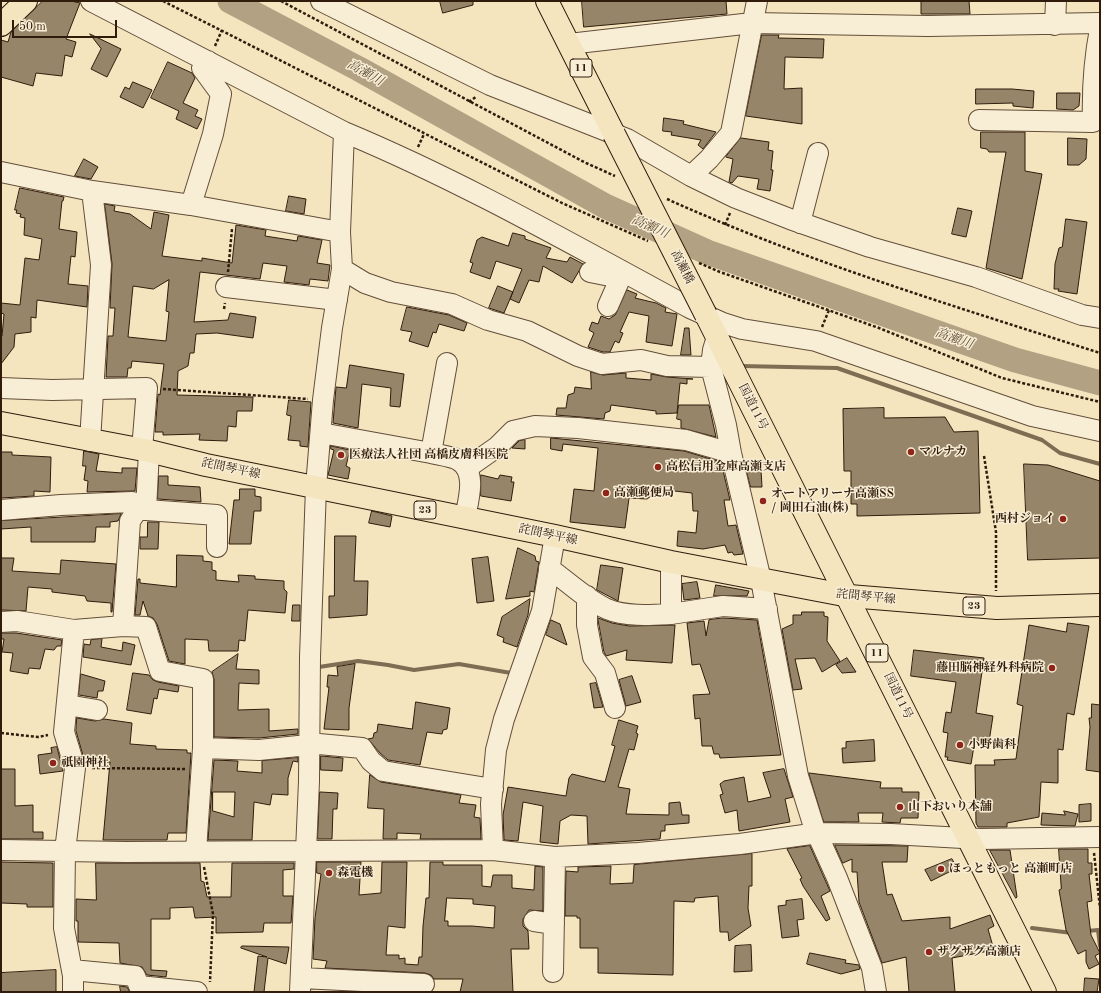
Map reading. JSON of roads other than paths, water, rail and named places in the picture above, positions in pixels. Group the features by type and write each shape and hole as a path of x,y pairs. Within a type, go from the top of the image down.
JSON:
{"main road":[{"path":"1,25 26,1"},
{"name":"11","path":"547,1 614,134"},
{"name":"高瀬橋","path":"614,134 706,315"},
{"name":"国道11号","path":"706,315 849,596 1046,992"},
{"name":"詫間琴平線","path":"1,423 146,451 556,536 671,562 849,596 996,608 1100,605"}],"street":[{"path":"91,1 344,132 467,189 622,275 706,315 742,329 816,341 1032,416 1100,431"},
{"path":"321,1 490,85 627,139 691,176 736,198 800,223 870,247 976,277 1082,315 1100,318"},
{"path":"691,176 709,159 731,132 757,1"},
{"path":"1055,25 1056,1"},
{"path":"569,44 752,23 928,26 1055,25 1100,23"},
{"path":"979,120 1092,122 1093,79 1100,29"},
{"path":"191,205 213,134 221,94 202,68 208,61"},
{"path":"344,132 340,232 342,269 332,328 323,400 322,433 316,487 301,985 424,984"},
{"path":"800,223 818,153"},
{"path":"1,172 92,191 191,205 340,232"},
{"path":"90,441 101,265 92,191"},
{"path":"342,269 365,283 392,292 452,304 488,320 527,331 578,356 602,364 642,360 667,366 711,367"},
{"path":"590,272 622,275"},
{"path":"608,306 622,275"},
{"path":"226,287 246,296 337,300"},
{"path":"717,337 713,350 711,367 726,425 731,453 761,580 798,776 814,827 818,833 872,968 876,992"},
{"path":"431,453 447,362"},
{"path":"1,388 52,390 147,388 146,451 142,510 130,521 122,626"},
{"path":"467,468 497,447 513,431 535,426 578,428 686,440 731,453"},
{"path":"322,433 431,453 458,460 467,468 471,480 465,518"},
{"path":"1,510 61,505 132,502 142,510 217,515 217,547"},
{"path":"493,850 491,804 496,750 504,719 542,611 556,536"},
{"path":"671,562 671,614"},
{"path":"549,568 587,596 608,609 622,612 652,615 671,614 723,606 767,609"},
{"path":"587,596 587,625 593,657 605,673 615,708"},
{"path":"1,622 17,621 74,630 122,626 146,627 160,670 203,679 203,748 199,851"},
{"path":"74,630 64,732 75,768 65,851 64,928 72,970 74,992"},
{"path":"67,705 97,710"},
{"path":"203,748 259,750 308,744 362,748 371,761 383,770 493,789"},
{"path":"1,850 493,850 556,857 638,853 740,844 818,833 981,839 1097,837"},
{"path":"553,972 556,857"},
{"path":"534,921 554,924"},
{"path":"72,970 135,976 140,986 203,988"}],"waterway":[{"name":"高瀬川","path":"230,1 359,69 605,206 707,252 1015,360 1100,383"},
{"path":"740,366 837,368 1042,440 1060,453 1100,464"},
{"path":"319,667 358,661 414,670 459,664 511,673"},
{"path":"819,820 836,821 846,825"},
{"path":"1032,928 1072,933"},
{"path":"1087,931 1098,930 1100,946"}],"place":[{"name":"マルナカ","path":"911,452"},
{"name":"医療法人社団 高橋皮膚科医院","path":"341,455"},
{"name":"高松信用金庫高瀬支店","path":"658,467"},
{"name":"高瀬郵便局","path":"606,493"},
{"name":"オートアリーナ高瀬SS / 岡田石油(株)","path":"763,501"},
{"name":"西村ジョイ","path":"1063,519"},
{"name":"藤田脳神経外科病院","path":"1052,668"},
{"name":"小野歯科","path":"960,745"},
{"name":"祇園神社","path":"53,763"},
{"name":"山下おいり本舗","path":"900,807"},
{"name":"ほっともっと 高瀬町店","path":"941,869"},
{"name":"森電機","path":"329,873"},
{"name":"ザグザグ高瀬店","path":"929,952"}]}
